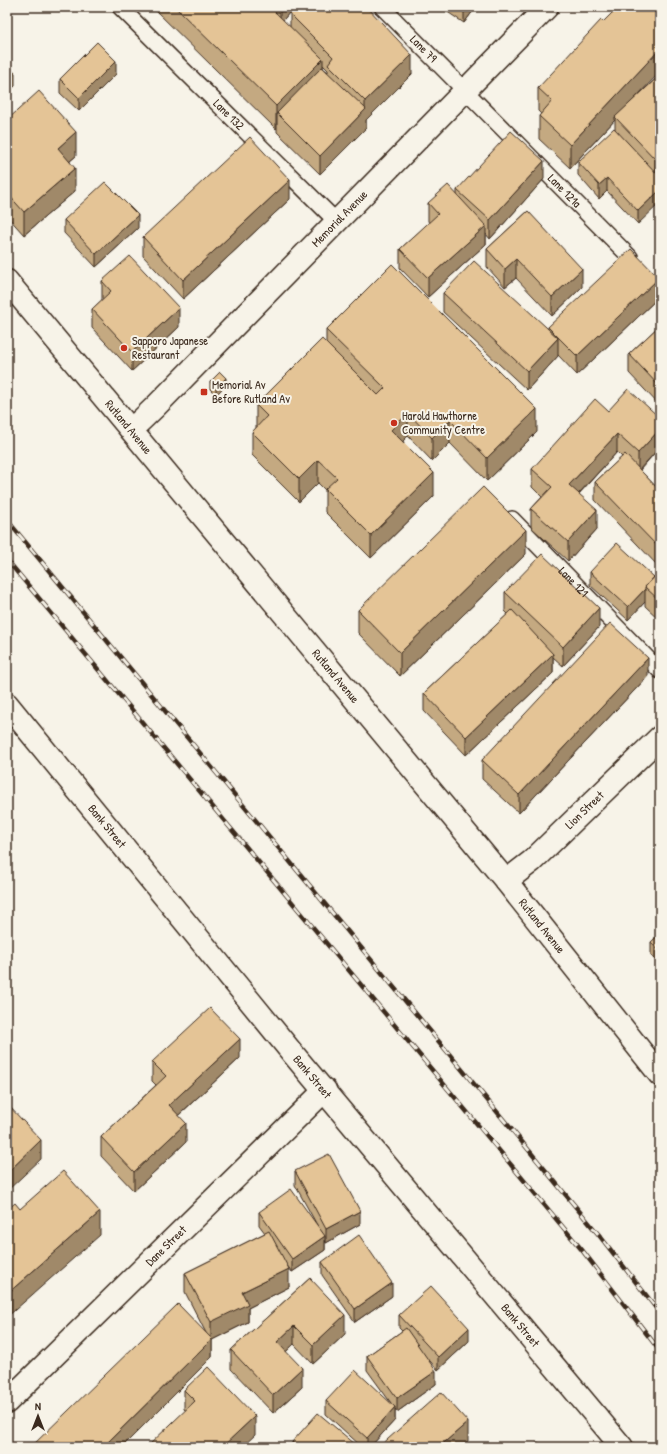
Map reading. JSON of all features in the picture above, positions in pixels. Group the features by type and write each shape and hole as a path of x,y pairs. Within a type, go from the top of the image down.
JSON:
{"street":[{"name":"Memorial Avenue","path":"131,430 547,7"},
{"name":"Rutland Avenue","path":"7,281 506,882 660,1075"},
{"name":"Bank Street","path":"7,704 622,1447"},
{"name":"Lion Street","path":"506,882 532,861 660,737"},
{"name":"Dane Street","path":"7,1402 325,1090"}],"lane":[{"name":"Lane 132","path":"120,7 337,222"},
{"name":"Lane 79","path":"382,7 466,90"},
{"name":"Lane 121a","path":"466,90 630,257"},
{"name":"Lane 121","path":"504,511 660,671"}],"building":[{"path":"175,7 270,7 323,59 276,106"},
{"path":"276,7 283,7 280,11"},
{"path":"297,7 367,7 412,55 365,101 328,64 333,57 290,14"},
{"path":"618,7 660,7 660,49 570,145 539,116 552,101 538,88 601,20 603,22"},
{"path":"97,42 116,61 79,98 60,79"},
{"path":"7,65 15,73 7,81"},
{"path":"322,67 366,109 320,156 277,113"},
{"path":"660,75 660,156 656,160 615,117"},
{"path":"39,91 76,132 58,148 75,168 24,212 7,193 7,120"},
{"path":"614,128 660,177 660,190 638,211 607,178 599,185 578,162"},
{"path":"511,131 544,161 490,220 457,190"},
{"path":"250,137 290,180 183,280 143,237"},
{"path":"105,182 138,215 96,254 64,220"},
{"path":"448,185 486,226 428,278 400,249 438,214 428,203"},
{"path":"528,211 582,269 552,297 516,259 505,269 487,249"},
{"path":"631,249 659,278 577,356 548,327"},
{"path":"130,256 179,308 132,352 92,309 111,291 102,281"},
{"path":"474,261 558,338 527,371 443,293"},
{"name":"Harold Hawthorne Community Centre","path":"392,264 537,409 487,458 450,420 432,438 408,413 391,430 434,473 371,535 325,489 337,478 318,460 299,479 252,432 267,416 256,405 322,339 378,395 385,388 326,330"},
{"path":"660,325 660,387 629,354"},
{"path":"220,372 226,378 216,388 210,382"},
{"path":"628,389 660,418 660,429 638,453 617,434 569,485 597,510 568,542 531,509 552,487 532,469 595,399 608,411"},
{"path":"625,454 660,491 659,548 595,482"},
{"path":"483,487 526,530 400,653 358,610"},
{"path":"617,543 654,577 628,607 590,572"},
{"path":"542,554 599,608 563,647 505,592"},
{"path":"660,571 660,601 645,587"},
{"path":"512,610 553,654 466,737 424,693"},
{"path":"610,623 648,658 519,795 482,760"},
{"path":"660,934 660,952 651,942"},
{"path":"210,1008 240,1039 169,1105 186,1123 134,1172 101,1137 166,1076 152,1062"},
{"path":"7,1104 41,1140 7,1173"},
{"path":"329,1154 360,1211 326,1229 295,1171"},
{"path":"63,1171 100,1212 7,1294 7,1210 15,1203 20,1209"},
{"path":"291,1189 325,1236 292,1259 259,1212"},
{"path":"269,1231 289,1269 242,1292 248,1304 211,1322 185,1273"},
{"path":"359,1235 392,1283 355,1309 322,1262"},
{"path":"310,1278 345,1315 313,1345 294,1326 277,1342 302,1368 273,1395 231,1350"},
{"path":"431,1286 469,1328 438,1357 399,1315"},
{"path":"178,1304 212,1339 103,1447 31,1447"},
{"path":"406,1328 436,1371 397,1398 367,1356"},
{"path":"208,1367 255,1416 222,1447 147,1447 195,1401 184,1390"},
{"path":"355,1370 395,1407 367,1438 326,1401"},
{"path":"441,1392 468,1422 439,1447 379,1447"},
{"path":"318,1413 355,1444 352,1447 298,1447 292,1442"},
{"path":"538,1442 543,1447 532,1447"}],"railway":[{"path":"7,520 599,1235 660,1313"},
{"path":"7,560 582,1250 660,1351"}],"place":[{"name":"Sapporo Japanese Restaurant","path":"124,348"},
{"name":"Memorial Av Before Rutland Av","path":"204,392"},
{"name":"Harold Hawthorne Community Centre","path":"394,423"}]}
